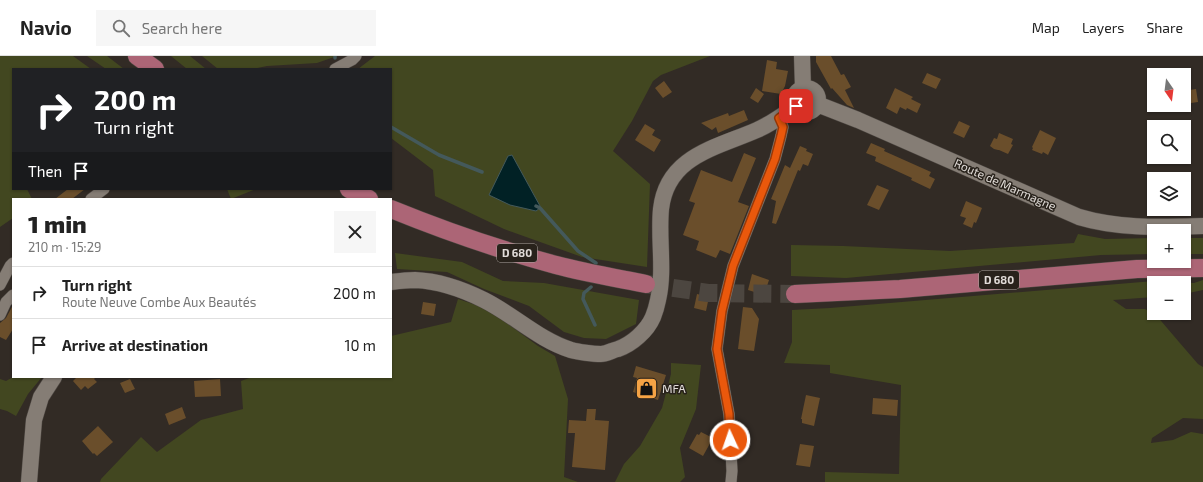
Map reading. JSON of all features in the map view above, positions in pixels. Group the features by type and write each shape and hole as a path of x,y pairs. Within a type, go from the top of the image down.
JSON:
{"main road":[{"path":"137,56 154,68"},
{"path":"802,56 803,88"},
{"path":"803,88 810,88 818,96 817,104 816,107 809,111 801,111 796,106 794,99 796,92 803,88"},
{"name":"Route de Marmagne","path":"817,104 858,120 1078,217 1096,222 1125,226 1203,226"},
{"path":"392,282 416,280 449,286 485,300 543,337 572,350 602,354 626,346 640,335 653,318 659,298 661,277 661,209 664,192 674,174 689,161 705,151 758,129 779,118 796,106"},
{"path":"351,190 367,198"},
{"name":"D 680","path":"392,208 432,226 496,247 558,265 646,284"},
{"name":"D 680","path":"795,294 900,289 1137,269 1203,268"},
{"path":"29,482 34,420 42,398 53,378"}],"street":[{"path":"337,68 352,60 356,56"},
{"path":"731,482 732,471 729,414 717,349 722,311 733,266 775,159 783,127 779,118"},
{"path":"92,198 103,190"},
{"path":"0,285 12,264"},
{"path":"0,315 6,302 12,296"}],"green space":[{"path":"0,56 73,56 90,68 12,68 12,190 28,190 32,198 12,198 12,219 0,227"},
{"path":"87,56 107,56 123,68 105,68"},
{"path":"171,56 190,56 205,68 186,68"},
{"path":"202,56 337,56 317,63 267,66 258,68 217,68"},
{"path":"375,56 710,56 661,75 653,81 632,121 613,151 650,184 647,267 582,257 504,229 435,196 433,170 392,139 392,68 359,68"},
{"path":"227,190 254,190 234,198 231,198"},
{"path":"1078,234 1105,239 1147,238 1147,254 1101,255 846,278 791,276 791,245 950,251 1074,243"},
{"path":"1191,238 1203,238 1203,254 1191,254"},
{"path":"395,253 462,262 503,281 544,283 639,300 636,324 606,339 584,338 564,332 529,306 484,289 447,272 397,269"},
{"path":"1203,280 1203,290 1191,293 1191,283"},
{"path":"1147,282 1147,298 1113,300 1126,309 1147,310 1147,320 1160,320 1198,364 1203,367 1203,419 1183,418 1152,438 1151,443 1173,440 1191,432 1203,434 1203,482 825,482 825,472 899,474 901,385 830,373 830,365 784,363 792,342 792,310"},
{"path":"458,299 479,306 504,321 538,346 555,356 568,399 564,477 578,482 100,482 101,479 141,437 157,452 201,420 243,409 241,381 249,378 392,378 392,336 451,322"},
{"path":"671,363 701,365 696,409 680,448 685,477 680,482 615,482 624,464 640,446 662,408 671,374"},
{"path":"12,378 41,378 28,394 16,416 0,409 0,379 6,381"}],"water":[{"path":"512,155 540,206 540,208 536,211 510,205 489,195 508,156"}],"building":[{"path":"816,56 831,56 841,75 844,74 851,87 845,90 854,108 847,105 832,88 831,89 816,62"},
{"path":"767,60 777,62 776,69 788,71 785,86 781,94 762,91"},
{"path":"927,73 941,79 936,89 922,83"},
{"path":"664,81 672,92 663,98 655,88"},
{"path":"756,88 764,94 758,103 750,98"},
{"path":"895,88 913,97 911,99 921,104 917,113 907,108 906,110 900,107 897,114 886,108"},
{"path":"1196,89 1198,102 1191,103 1191,90"},
{"path":"744,110 748,120 718,133 716,127 712,130 701,123 728,113 729,116"},
{"path":"959,121 970,126 964,138 953,133"},
{"path":"645,124 655,130 652,135 661,140 654,152 635,140"},
{"path":"1040,130 1056,138 1048,155 1043,152 1042,154 1032,150"},
{"path":"999,133 1013,139 1011,144 1013,145 1008,154 990,146 994,138 997,139"},
{"path":"871,143 885,149 884,151 931,172 929,176 935,179 930,189 911,180 912,178 875,161 876,157 866,153"},
{"path":"800,146 813,154 808,166 803,164 800,171 798,170 776,224 772,223 776,201 771,199 785,165 790,168"},
{"path":"744,153 756,158 738,202 749,206 730,254 720,250 716,258 696,250 699,241 683,235 695,203 689,201 701,170 732,182"},
{"path":"877,185 889,190 879,210 867,205"},
{"path":"67,190 84,190 73,198 56,198"},
{"path":"966,201 982,208 976,223 974,222 972,228 963,224 966,218 960,216"},
{"path":"752,274 769,280 764,295 748,290"},
{"path":"697,294 709,297 706,311 694,308"},
{"path":"423,302 436,304 434,316 421,314"},
{"path":"12,307 12,331 6,340 0,337 0,323 6,318"},
{"path":"743,307 752,308 759,319 754,351 738,349"},
{"path":"636,366 666,375 658,400 633,392 637,378 633,377"},
{"path":"76,378 95,378 94,379 97,382 88,389 85,386 81,390 73,381"},
{"path":"130,379 135,389 125,393 120,383"},
{"path":"220,379 221,396 195,397 194,381"},
{"path":"806,395 820,398 814,426 802,423 801,419"},
{"path":"873,398 898,400 897,416 872,414"},
{"path":"182,407 186,418 169,425 165,414"},
{"path":"587,409 596,409 595,420 609,421 605,470 572,467 575,433 568,433 569,420 586,421"},
{"path":"98,426 113,442 97,456 94,453 93,454 82,441"},
{"path":"701,432 713,438 703,456 689,448 697,434 699,435"},
{"path":"800,444 814,446 810,467 796,465"}],"waterway":[{"path":"392,128 439,155 482,172"},
{"path":"536,206 540,208 578,251 596,263"},
{"path":"591,287 584,293 583,299 595,325"}],"tunnel":[{"path":"646,284 708,293 795,294"}],"place":[{"name":"MFA","path":"647,389"}],"route":[{"path":"730,440 729,414 717,349 722,311 733,266 775,159 783,127 779,118 796,106"}]}
